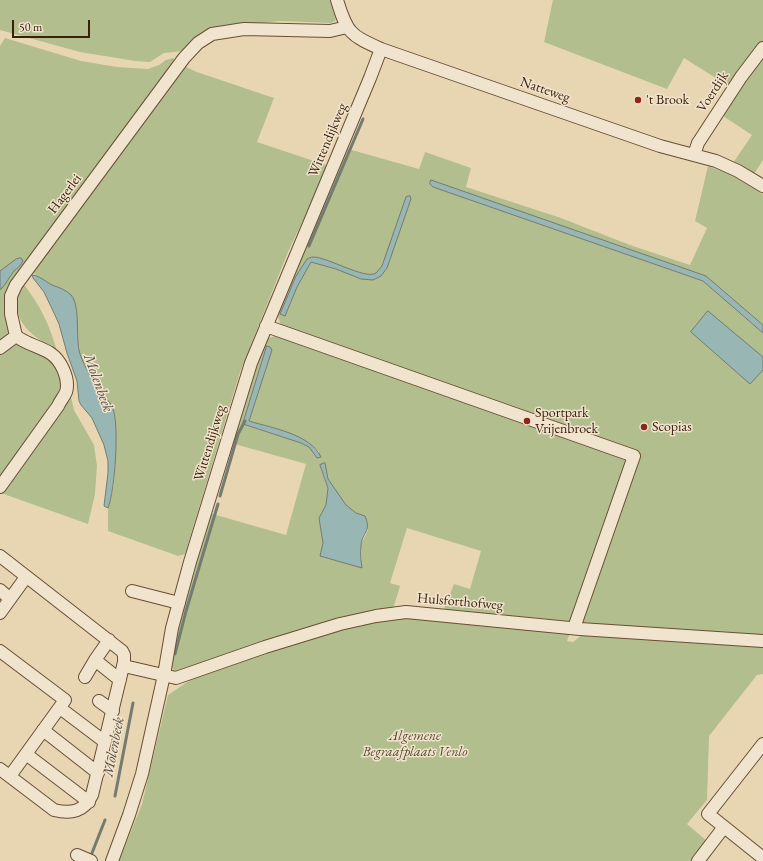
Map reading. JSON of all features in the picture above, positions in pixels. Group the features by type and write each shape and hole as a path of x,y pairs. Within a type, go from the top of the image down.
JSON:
{"street":[{"name":"Natteweg","path":"337,0 347,27 358,39 381,49 660,146 716,161 738,171 763,186"},
{"name":"Hagerlei","path":"16,336 11,314 11,296 16,285 184,58 198,43 212,34 244,29 330,31 347,27"},
{"name":"Voerdijk","path":"694,155 698,143 741,78 763,48"},
{"name":"Wittendijkweg","path":"112,861 142,774 164,675 172,628 192,552 251,363 368,85 381,49"},
{"path":"266,326 634,456 574,628"},
{"path":"0,348 16,336 24,342 50,353 58,360 63,370 66,382 66,391 58,406 0,487"},
{"path":"0,556 26,577 49,601 84,627 109,640 122,651 124,655 124,666 98,773 92,795 89,802 83,808 73,812 54,810 5,773 26,754 43,726 60,708 65,700 16,669 0,651"},
{"path":"0,612 26,577"},
{"path":"0,590 10,598"},
{"path":"132,591 179,603"},
{"name":"Hulsforthofweg","path":"124,666 176,678 265,647 340,624 376,616 406,612 574,628 763,641"},
{"path":"85,677 109,640"},
{"path":"95,660 120,680"},
{"path":"99,701 113,711"},
{"path":"60,708 105,742"},
{"path":"43,726 98,773"},
{"path":"763,744 708,814 763,858"},
{"path":"26,754 89,802"},
{"path":"698,861 724,827"},
{"path":"77,855 91,861"}],"green space":[{"path":"0,0 332,0 337,15 335,21 331,23 280,21 244,25 183,51 164,53 150,62 80,52 0,30"},
{"path":"553,0 763,0 763,43 730,87 684,58 667,89 544,42"},
{"path":"5,38 81,61 117,67 148,69 173,58 176,62 8,305 8,332 6,338 11,346 21,344 54,361 61,383 57,397 0,477 0,46"},
{"path":"763,56 763,160 754,174 733,163 752,135 720,114"},
{"path":"186,67 274,98 257,142 329,166 288,252 240,372 185,554 178,556 108,531 108,508 114,485 115,415 112,407 85,366 79,352 77,328 71,296 41,280 33,272"},
{"name":"Sportpark Vrijenbroek","path":"348,149 419,169 425,152 471,168 466,187 561,218 630,245 690,265 707,228 695,221 708,166 729,174 763,194 763,325 706,276 433,187 703,281 763,333 763,637 586,624 581,620 570,621 444,609 454,584 470,589 481,551 407,528 390,583 400,586 393,609 175,671 170,666 180,618 209,513 286,535 306,464 231,443 266,339 278,335 281,326 277,313","holes":["272,350 249,421 285,432 319,451 317,458 309,447 301,443 243,424","320,465 333,488 344,502 357,513 365,516 368,530 361,544 362,568 323,543 319,518 326,505 328,488"]},
{"path":"22,282 43,315 51,332 57,351 29,331 20,318 17,309 17,300"},
{"path":"70,392 74,410 94,445 97,466 95,494 88,524 1,493"},
{"name":"Algemene Begraafplaats Venlo","path":"409,618 570,633 567,641 573,642 583,634 763,646 763,674 757,675 709,736 707,800 687,824 707,841 691,861 119,861 142,804 168,695 193,678 262,652 347,628 381,621"}],"water":[{"path":"431,180 706,276 763,325 763,333 703,281 433,187 430,184"},
{"path":"410,196 411,199 387,268 381,276 373,280 361,279 336,269 311,262 297,287 285,316 280,314 296,276 309,258 313,257 328,260 355,271 371,274 376,273 382,266 406,197"},
{"path":"21,258 23,261 0,290 0,271 16,259"},
{"path":"33,275 71,295 76,307 80,354 92,378 112,406 116,426 116,456 113,487 108,508 104,506 108,461 104,445 92,418 79,401 77,381 59,324 44,292 33,278"},
{"path":"708,311 763,357 763,370 750,384 691,332"},
{"path":"267,346 272,350 249,421 279,429 299,437 316,449 321,457 317,458 309,447 301,443 243,424"},
{"path":"325,463 328,479 346,505 356,513 365,516 367,529 361,546 362,568 320,556 323,543 319,518 326,505 328,488 320,465"}],"waterway":[{"path":"309,246 363,119"},
{"path":"220,496 238,434 245,421"},
{"path":"175,654 186,611 218,504"},
{"name":"Molenbeek","path":"115,796 133,703"},
{"name":"Molenbeek","path":"92,853 105,820"}],"place":[{"name":"'t Brook","path":"638,100"},
{"name":"Sportpark Vrijenbroek","path":"527,421"},
{"name":"Scopias","path":"644,427"}]}
